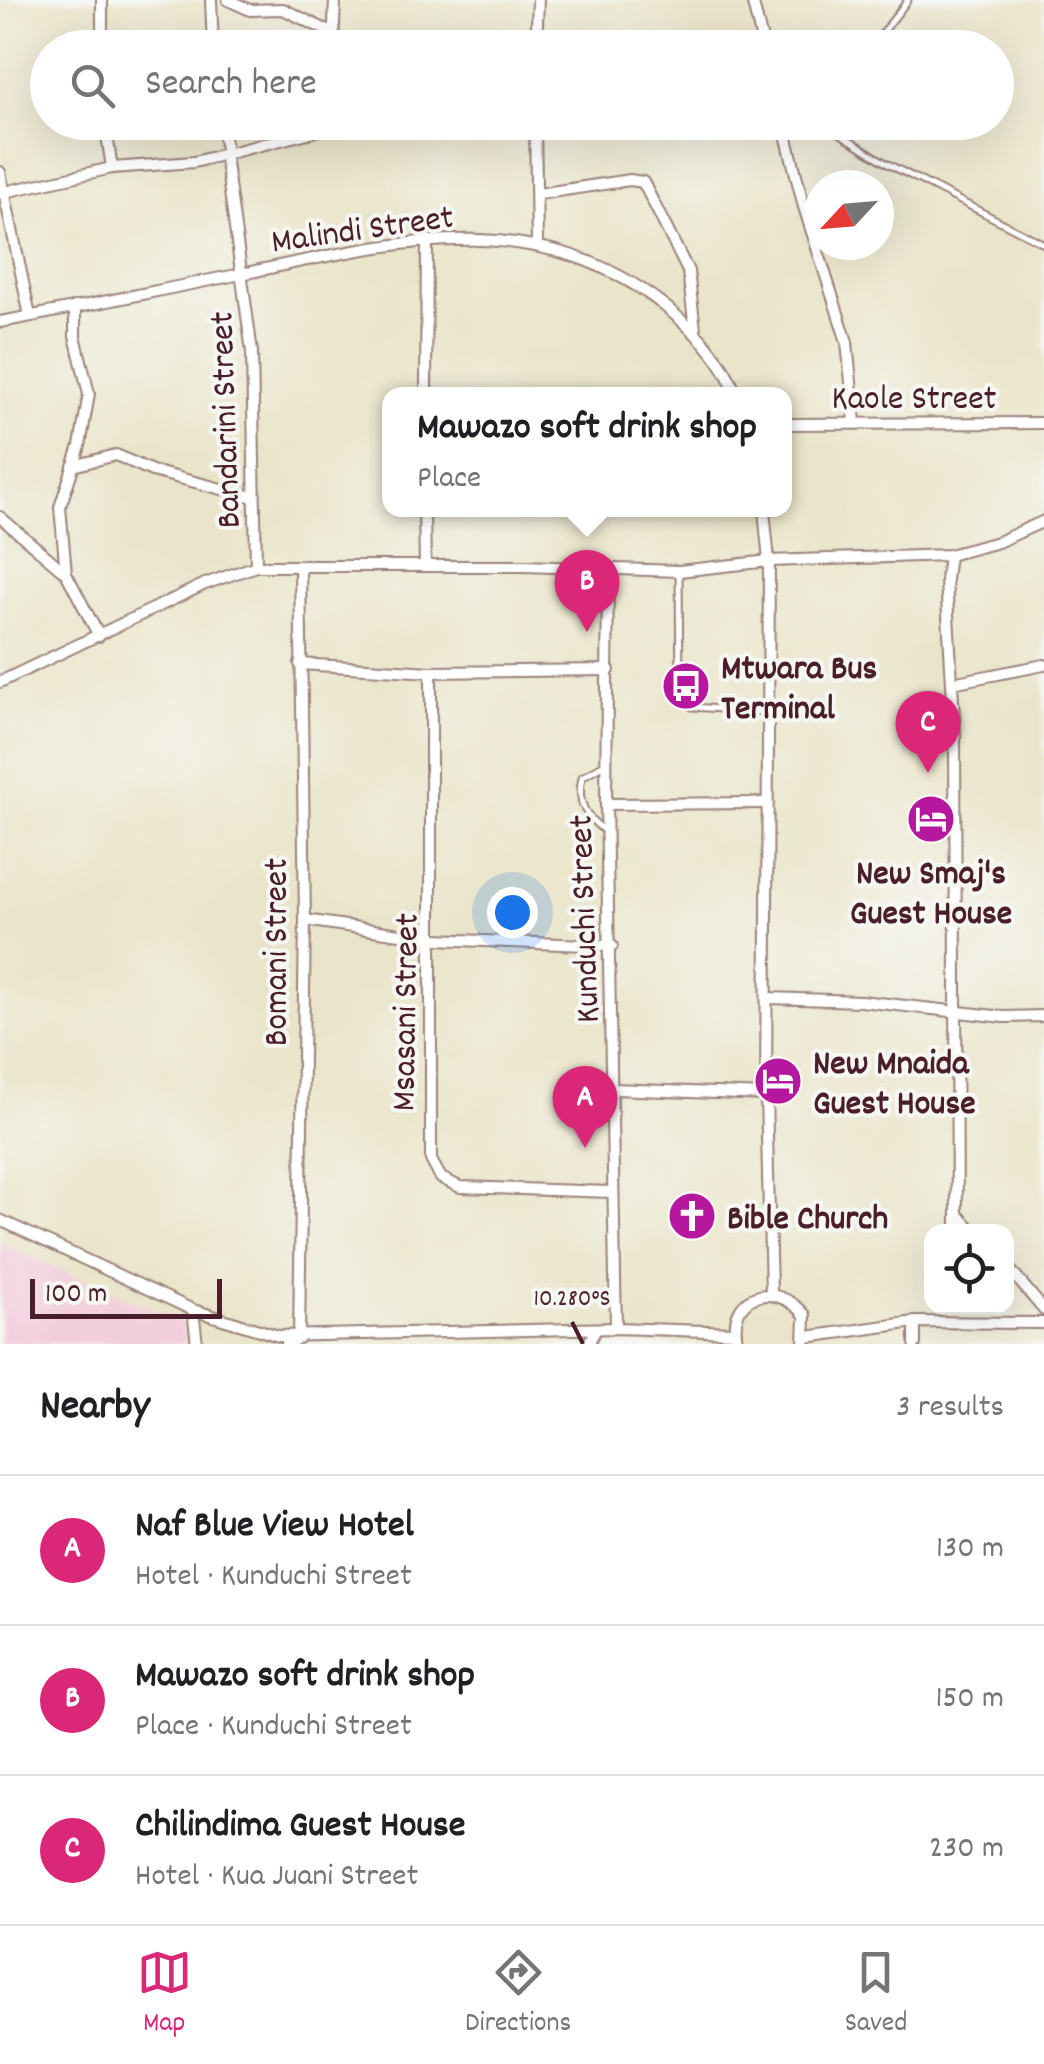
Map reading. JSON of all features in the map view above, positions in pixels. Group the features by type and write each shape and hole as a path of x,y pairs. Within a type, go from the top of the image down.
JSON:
{"street":[{"path":"102,0 102,30"},
{"path":"210,0 212,30"},
{"path":"228,0 250,10 283,9 326,30"},
{"path":"334,30 335,0"},
{"path":"537,30 538,0"},
{"path":"752,0 760,30"},
{"path":"108,140 112,168"},
{"name":"Bandarini Street","path":"224,140 244,273 256,427 256,566"},
{"path":"2,193 112,168 177,164 276,140"},
{"path":"535,140 538,244"},
{"path":"787,140 847,342 855,422"},
{"path":"0,172 30,316"},
{"path":"538,194 630,180 644,182 688,271 695,329"},
{"path":"426,387 427,239"},
{"name":"Malindi Street","path":"0,322 427,239 538,244 602,265 635,283 695,329 732,387"},
{"path":"75,308 75,336 89,394 60,507 66,573 98,636"},
{"name":"Kaole Street","path":"792,424 1044,423"},
{"path":"73,466 116,456 162,474 253,497"},
{"path":"0,516 66,573"},
{"path":"424,517 425,566"},
{"path":"765,517 769,561 766,1096 770,1292"},
{"path":"0,682 205,584 256,566 608,568 678,572 769,561 949,555 998,542 1044,520"},
{"path":"949,555 946,580 952,683 956,1224"},
{"name":"Bomani Street","path":"299,1338 304,920 300,566"},
{"name":"Kunduchi Street","path":"608,568 606,804 612,946 612,1192 619,1344"},
{"path":"300,664 430,672 609,670"},
{"path":"952,683 1044,665"},
{"name":"Msasani Street","path":"430,672 434,939 428,1108 435,1169 460,1187 612,1192"},
{"path":"606,804 766,803"},
{"path":"304,920 434,939 612,946"},
{"path":"768,998 1004,1017 1044,1016"},
{"path":"614,1090 766,1096"},
{"path":"956,1214 966,1224"},
{"path":"0,1220 193,1310 257,1333 299,1338 618,1328 736,1338 738,1313 752,1298 770,1292 791,1298 805,1315 806,1340 915,1322 1044,1323"},
{"path":"1014,1276 1044,1310"},
{"path":"193,1310 197,1344"},
{"path":"957,1314 957,1320"},
{"path":"915,1322 915,1344"},
{"path":"588,1344 596,1329"},
{"path":"545,1330 552,1344"},
{"path":"846,1331 848,1344"},
{"path":"286,1344 299,1338"}],"lane":[{"path":"885,30 908,0"},
{"path":"850,140 886,163 1044,244"},
{"path":"678,572 680,692 692,707 767,712"},
{"path":"607,763 582,777 578,795 583,810 608,834"}],"shaded area":[{"path":"0,1244 182,1322 185,1344 0,1344"}],"place":[{"name":"Mawazo soft drink shop","path":"587,632"},
{"name":"Mtwara Bus Terminal","path":"686,686"},
{"name":"Chilindima Guest House","path":"928,773"},
{"name":"New Smaj's Guest House","path":"931,819"},
{"name":"New Mnaida Guest House","path":"778,1081"},
{"name":"Naf Blue View Hotel","path":"585,1148"},
{"name":"Bible Church","path":"692,1216"}]}
